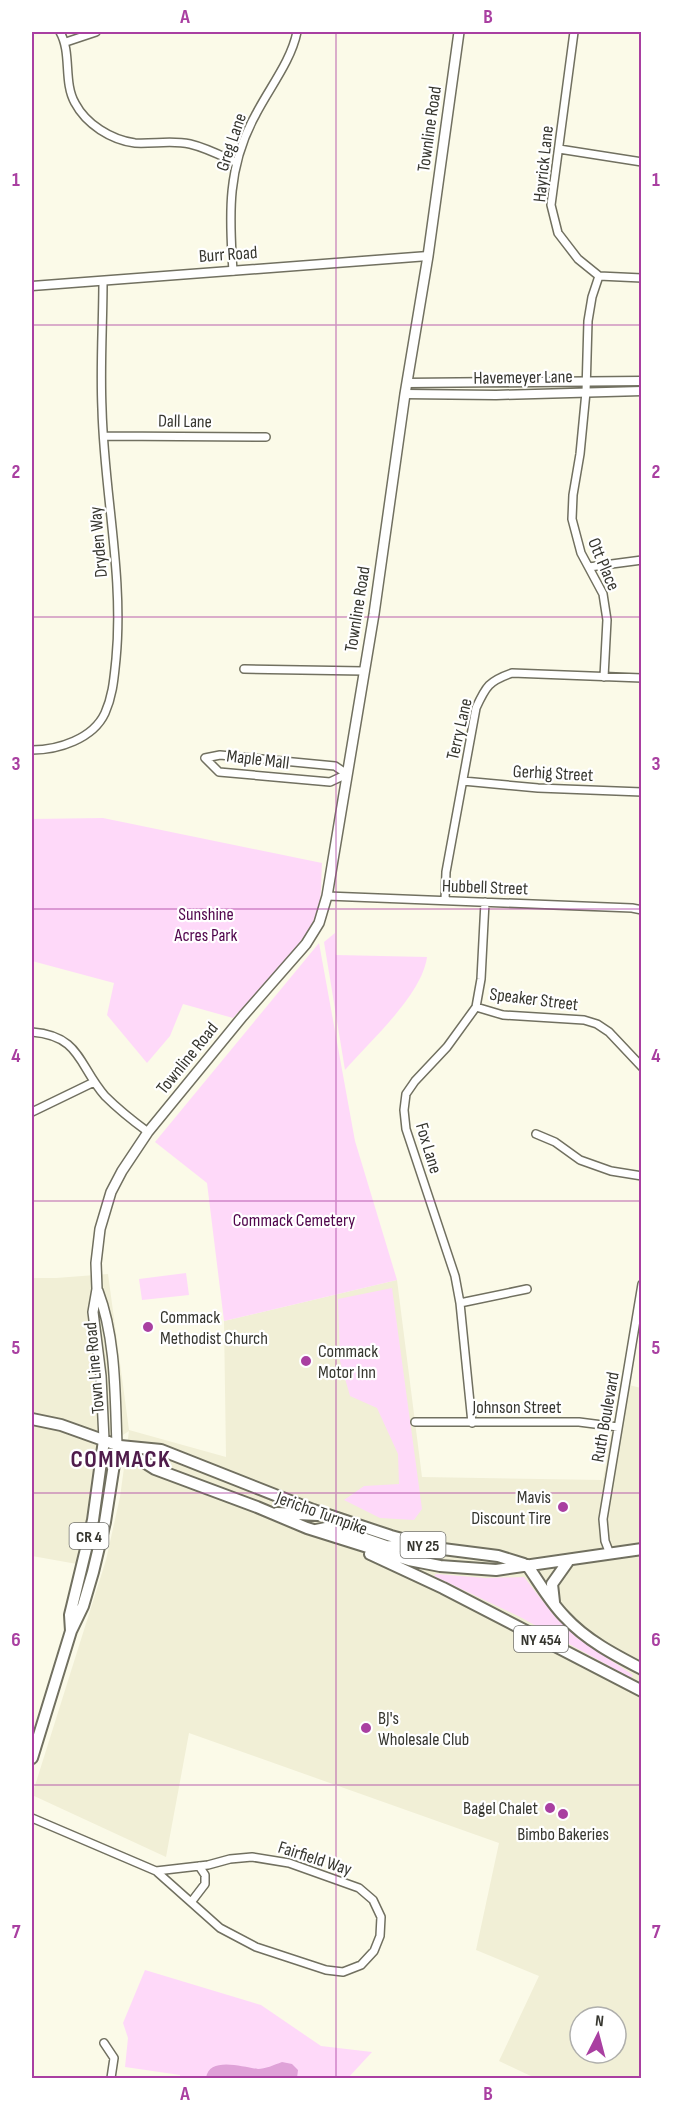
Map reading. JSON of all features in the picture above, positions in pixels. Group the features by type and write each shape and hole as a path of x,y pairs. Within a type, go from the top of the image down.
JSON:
{"main road":[{"name":"Townline Road","path":"148,1132 242,1017 306,944 319,922 327,896 428,256 459,32"},
{"name":"Town Line Road","path":"104,1440 101,1376 93,1312 97,1289 96,1263 100,1229 106,1206 122,1171 148,1132"},
{"name":"Town Line Road","path":"97,1289 106,1311 117,1445"},
{"name":"Jericho Turnpike","path":"32,1419 61,1425 117,1445 155,1470 316,1530 382,1553 440,1566 496,1570 642,1550"},
{"name":"CR 4","path":"71,1631 70,1615 93,1520 104,1440"},
{"name":"Jericho Turnpike","path":"117,1445 161,1450 321,1513 391,1536 435,1548 498,1556 527,1565"},
{"name":"CR 4","path":"32,1758 97,1556 105,1522 117,1445"},
{"path":"257,1507 264,1490"},
{"path":"257,1507 265,1505 279,1507 296,1503"},
{"path":"272,1513 314,1516 321,1513"},
{"path":"316,1530 331,1527 386,1546 407,1549 435,1548"},
{"name":"NY 454","path":"346,1540 642,1691"},
{"path":"554,1605 552,1584 569,1560"},
{"name":"NY 454","path":"527,1565 554,1605 570,1622 589,1638 642,1669"}],"street":[{"path":"60,32 66,42 74,102 98,128 114,137 134,142 191,144 213,151 237,163"},
{"path":"66,42 96,32"},
{"name":"Greg Lane","path":"233,271 229,214 231,189 237,163 254,116 285,63 297,32"},
{"name":"Hayrick Lane","path":"574,32 552,205 558,233 578,259 599,276"},
{"path":"559,149 642,162"},
{"name":"Burr Road","path":"32,286 428,256"},
{"path":"599,276 642,278"},
{"name":"Ott Place","path":"599,276 592,297 588,321 586,392 572,519 581,553 603,594 606,620 604,677"},
{"name":"Dryden Way","path":"32,750 58,747 72,742 89,731 104,716 113,694 120,624 102,409 103,281"},
{"name":"Havemeyer Lane","path":"407,383 642,381"},
{"name":"Havemeyer Lane","path":"405,394 496,395 642,391"},
{"name":"Dall Lane","path":"104,436 266,437"},
{"path":"589,567 642,560"},
{"path":"244,669 364,671"},
{"name":"Terry Lane","path":"445,900 446,872 476,708 485,689 495,679 512,673 642,678"},
{"name":"Maple Mall","path":"220,755 335,765 348,774 330,782 219,772 205,758 220,755"},
{"name":"Gerhig Street","path":"463,781 538,788 642,792"},
{"name":"Hubbell Street","path":"327,896 642,910"},
{"name":"Fox Lane","path":"472,1423 460,1303 446,1247 406,1129 404,1110 406,1094 447,1047 476,1007 481,979 485,902"},
{"name":"Speaker Street","path":"476,1007 503,1015 584,1020 597,1024 609,1032 642,1067"},
{"path":"32,1032 47,1034 62,1040 71,1047 107,1097 148,1132"},
{"path":"32,1112 94,1082"},
{"path":"536,1134 555,1142 580,1160 611,1171 642,1176"},
{"name":"Ruth Boulevard","path":"610,1554 605,1540 603,1519 618,1427 638,1330 642,1284"},
{"path":"460,1303 526,1289"},
{"name":"Johnson Street","path":"415,1422 579,1422 618,1427"},
{"name":"Fairfield Way","path":"32,1818 156,1871 220,1928 242,1941 276,1955 326,1970 343,1972 361,1965 374,1951 380,1936 381,1917 373,1900 359,1888 289,1863 252,1857 156,1871"},
{"path":"192,1901 205,1884 205,1875 199,1866"},
{"path":"104,2043 114,2058 111,2079"}],"shaded area":[{"path":"108,1274 129,1430 226,1457 224,1321 397,1280 422,1477 603,1480 621,1383 641,1388 641,2078 535,2078 499,2061 539,1976 476,1950 499,1843 189,1733 166,1857 32,1795 106,1560 120,1497 129,1431 103,1448 77,1564 32,1556 32,1278"},
{"path":"282,2062 292,2064 298,2070 297,2078 206,2078 208,2071 220,2065 228,2064 258,2069"}],"green space":[{"name":"Sunshine Acres Park","path":"103,818 322,863 320,900 315,918 283,964 233,1018 183,1004 170,1036 147,1063 107,1015 114,983 32,961 32,819"},
{"path":"335,933 336,955 427,957 416,987 394,1017 345,1070 324,942"},
{"name":"Commack Cemetery","path":"319,943 355,1141 397,1280 224,1321 207,1183 155,1142"},
{"path":"186,1273 189,1295 142,1300 139,1279"},
{"path":"392,1288 422,1509 414,1520 380,1518 344,1500 364,1486 399,1484 398,1454 377,1408 350,1396 340,1361 338,1299"},
{"path":"436,1574 486,1578 524,1577 555,1617 577,1638 633,1675 631,1678 520,1617 434,1576"},
{"path":"145,1970 261,2005 321,2046 372,2052 348,2078 180,2078 180,2075 125,2067 128,2038 123,2023"}],"place":[{"name":"Commack Methodist Church","path":"148,1327"},
{"name":"Commack Motor Inn","path":"306,1361"},
{"name":"Mavis Discount Tire","path":"563,1507"},
{"name":"BJ's Wholesale Club","path":"366,1728"},
{"name":"Bagel Chalet","path":"550,1808"},
{"name":"Bimbo Bakeries","path":"563,1814"}],"district":[{"name":"COMMACK","path":"121,1459"}]}
